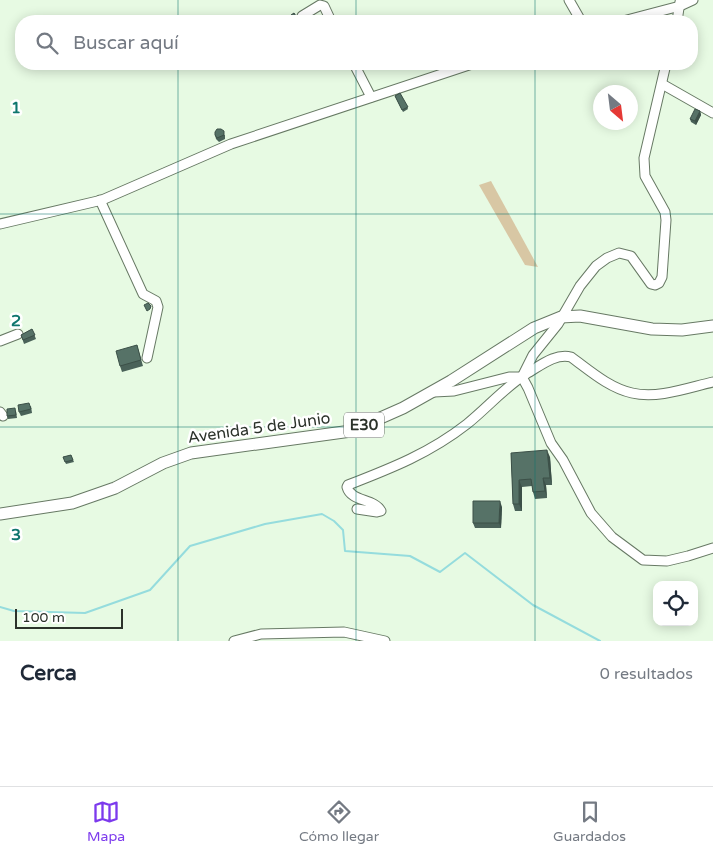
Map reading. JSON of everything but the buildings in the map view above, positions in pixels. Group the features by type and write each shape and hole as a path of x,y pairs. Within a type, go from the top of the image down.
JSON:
{"main road":[{"name":"Avenida 5 de Junio","path":"0,514 72,503 115,488 163,463 192,453 351,431 402,408 534,328 561,317 580,316 652,329 682,330 713,326"}],"street":[{"path":"569,0 578,15"},
{"path":"642,15 693,0"},
{"path":"304,15 320,5 324,6 328,15"},
{"path":"357,70 371,97"},
{"path":"0,224 100,200 231,144 454,70"},
{"path":"522,377 533,355 558,324 580,286 596,266 607,258 619,253 631,256 651,284 659,283 662,277 665,212 645,176 644,158 665,70"},
{"path":"662,84 713,113"},
{"path":"100,200 143,294 156,301 158,307 148,358"},
{"path":"0,341 18,334"},
{"path":"358,509 381,511 374,504 348,492 348,485 405,462 435,446 467,424 522,377 554,358 563,355 571,357 616,387 632,393 659,394 713,382"},
{"path":"430,392 454,391 509,377 522,377"},
{"path":"522,377 551,443 563,460 591,513 612,538 643,560 667,560 713,548"},
{"path":"234,641 262,634 344,632 385,641"}],"shaded area":[{"path":"491,181 538,267 525,265 479,185"}],"waterway":[{"path":"0,607 14,611 85,613 150,590 190,546 265,524 322,514 334,521 343,530 345,551 410,556 440,572 465,553 533,605 600,641"}]}
